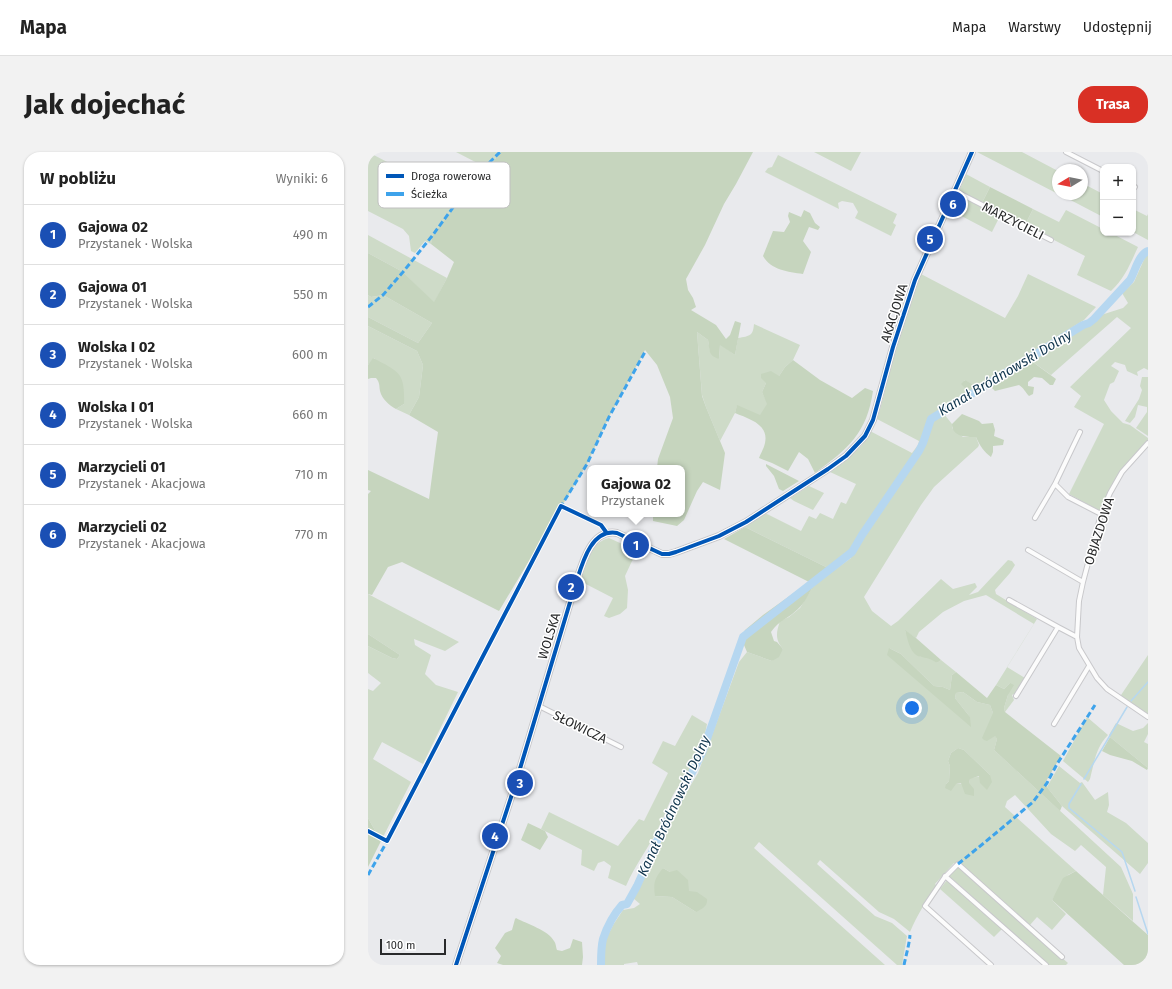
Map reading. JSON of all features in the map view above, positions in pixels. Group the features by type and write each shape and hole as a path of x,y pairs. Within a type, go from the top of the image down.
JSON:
{"street":[{"name":"AKACJOWA","path":"846,456 865,436 873,420 893,347 915,280 972,152"},
{"path":"1066,152 1100,169"},
{"name":"MARZYCIELI","path":"955,191 1051,240"},
{"path":"1035,518 1080,432"},
{"name":"OBJAZDOWA","path":"1148,443 1122,472 1110,493 1101,514 1079,602 1077,637 1079,648 1097,678 1107,689 1148,717"},
{"name":"WOLSKA","path":"456,965 516,782 582,566 595,540 606,532 617,533 662,554 676,552 719,536 739,526 828,470 846,456"},
{"path":"1054,484 1068,497 1101,514"},
{"name":"OBJAZDOWA","path":"1028,550 1083,582"},
{"path":"1009,600 1077,637"},
{"path":"1016,696 1058,627"},
{"path":"1054,724 1089,666"},
{"name":"SŁOWICZA","path":"539,706 621,747"},
{"path":"991,965 925,906 945,876 958,864 1062,956"},
{"path":"945,876 1046,965"}],"green space":[{"path":"368,152 387,162 378,162 378,208 454,208 432,236 431,244 425,241 415,253 411,251 409,236 403,229 368,211"},
{"path":"456,152 501,152 492,162 475,162"},
{"path":"501,152 753,152 724,204 705,245 686,279 688,290 696,307 691,310 716,325 726,339 730,335 735,321 741,323 735,355 720,345 719,359 711,354 708,340 697,332 702,396 725,453 720,490 703,482 697,491 684,520 677,526 653,521 653,517 685,517 685,465 657,465 658,459 673,418 670,397 657,365 645,350 609,417 587,464 499,611 402,562 388,567 372,595 368,594 368,494 371,491 368,490 368,470 429,499 438,432 409,415 419,397 423,365 417,351 368,326 368,317 418,343 432,323 383,295 371,297 368,295 368,253 403,272 434,302 454,262 431,244 432,236 454,208 510,208 510,162 492,162"},
{"path":"814,152 861,152 851,171"},
{"path":"977,152 1022,152 1052,168 1052,191"},
{"path":"778,155 897,214 893,223 896,225 891,236 855,218 858,212 853,203 842,201 838,203 839,209 765,172 768,168 772,167"},
{"path":"966,174 990,187 982,203 959,191"},
{"path":"1088,186 1100,192 1100,215 1070,200 1088,200"},
{"path":"990,187 1033,209 1025,225 982,203"},
{"path":"958,194 1000,216 992,232 950,210"},
{"path":"1033,209 1059,222 1066,210 1100,227 1100,236 1117,236 1138,247 1124,276 1111,291 1077,275 1085,256 1025,225"},
{"path":"804,210 810,213 815,223 820,227 818,230 809,227 803,241 811,252 803,274 780,270 766,261 763,256 773,231 784,232 790,222 788,216 789,212 801,217"},
{"path":"1136,210 1147,216 1148,214 1148,240 1136,234"},
{"path":"368,235 447,278 434,303 403,272 368,253"},
{"path":"1148,248 1148,370 1144,368 1137,372 1138,376 1127,371 1125,365 1115,362 1111,366 1119,371 1114,382 1110,384 1104,400 1111,411 1123,423 1130,425 1148,438 1148,441 1110,490 1100,511 1069,494 1104,424 1074,407 1081,396 1070,387 1131,328 1117,317 1051,375 1030,360 1081,330 1101,315 1123,308 1128,303 1122,293 1134,282 1146,255 1142,250"},
{"path":"921,274 1005,318 1018,296 1028,274 1096,307 1084,320 976,386 964,380 968,391 934,413 937,418 944,414 952,424 952,428 963,437 976,437 979,445 934,487 921,505 864,597 872,611 891,626 941,579 953,589 975,583 977,587 969,595 978,592 1008,560 1012,561 1015,565 995,590 996,594 1037,619 1034,624 986,595 964,601 943,612 919,632 916,638 905,631 920,657 929,657 937,663 941,660 956,672 952,675 950,690 943,687 934,686 901,654 889,648 970,717 955,698 956,693 963,692 977,702 990,705 993,713 995,735 997,739 994,750 1121,867 1133,894 1133,921 1103,895 1106,867 1081,845 1075,851 1051,834 1015,795 1007,801 1005,807 1076,871 1068,875 1052,900 1066,914 1052,930 1037,917 1030,925 958,862 955,864 954,863 935,884 937,886 922,908 910,932 894,919 879,912 820,860 817,864 875,916 892,923 907,936 902,965 897,965 759,842 754,848 885,965 638,965 637,962 624,965 603,965 605,941 613,925 623,910 634,908 640,904 633,898 643,881 679,805 698,773 739,662 747,652 772,661 783,649 777,639 780,621 789,617 800,608 814,585 851,558 846,553 828,568 745,527 765,513 801,531 809,516 816,519 820,513 833,519 841,502 846,504 856,484 830,472 843,463 862,445 870,431 912,453 918,445 919,441 877,419 899,336","holes":["958,748 964,750 990,775 970,778 969,783 946,784 949,781 950,766 948,761 951,753","663,868 670,872 689,891 696,912 672,897 655,896"]},
{"path":"368,295 371,297 383,295 432,323 418,343 368,317"},
{"path":"754,324 800,345 793,360 785,367 779,376 766,383 762,392 768,404 760,416 737,406 735,413 720,441 702,395 697,332 708,340 710,351 719,359 720,344 735,355 738,338 750,335 753,331"},
{"path":"1076,325 1081,330 1030,360 1056,379 1053,385 1050,385 1042,378 1034,377 1028,382 1028,386 1034,387 1033,394 1029,396 1019,385 995,391 990,386 937,418 934,413 968,391 961,384 965,380 976,386"},
{"path":"368,326 417,351 423,365 419,397 409,415 396,409 404,404 374,358 368,365"},
{"path":"373,358 395,371 402,380 404,404 396,409 388,404 382,397 379,383 376,378 368,379 368,365"},
{"path":"793,360 820,380 852,398 865,388 873,391 866,418 854,439 837,456 815,473 808,459 799,452 788,471 759,458 765,443 764,431 757,423 735,413 737,405 760,415 767,404 762,392 766,383 761,378 761,374 771,371 779,376 785,367"},
{"path":"1142,377 1148,377 1148,436 1136,428 1147,412 1147,407 1138,405 1135,417 1130,423 1125,421 1139,399 1142,390 1140,386"},
{"path":"962,414 979,421 982,424 993,423 995,430 994,436 1004,440 1003,445 993,446 991,457 982,448 976,437 968,437 954,432 952,424"},
{"path":"766,464 799,481 783,491 779,489 774,476"},
{"path":"809,486 824,493 813,510 790,498"},
{"path":"745,527 828,568 810,582 814,585 800,607 777,625 771,632 774,641 777,642 783,649 779,657 772,661 747,652 744,645 739,641 745,630 809,582 724,539"},
{"path":"609,538 640,552 632,561 625,576 628,590 627,608 620,614 609,618 604,616 613,598 580,581 586,561 593,549 597,544"},
{"path":"368,594 459,642 445,651 414,639 415,645 431,655 425,674 436,685 458,692 423,764 382,742 373,759 411,782 381,841 368,818 368,689 373,691 381,683 368,673 368,646 392,658 397,659 400,655 368,634"},
{"path":"905,630 941,660 937,663 931,659 915,654 910,647"},
{"path":"368,634 400,655 397,659 368,646"},
{"path":"889,648 901,654 934,686 943,687 950,690 952,675 956,672 987,698 996,685 1004,689 1010,683 1014,685 1008,695 1004,708 1005,712 1061,756 1045,783 1062,806 1060,811 994,750 997,739 995,736 987,741 982,738 993,713 990,705 977,702 963,692 956,693 955,698 970,717 971,727 887,655"},
{"path":"1148,655 1148,715 1132,703 1119,698"},
{"path":"1007,667 1025,678 1016,693 1012,695 1014,700 1005,712 1004,708 1010,683 1004,689 996,685"},
{"path":"692,715 707,724 701,747 686,777 676,789 659,827 626,886 608,878 611,866 604,861 598,863 594,871 581,865 582,850 541,829 549,812 618,846 639,819 644,821 668,773 652,763 663,741 675,746"},
{"path":"1087,717 1108,735 1098,750 1088,782 1063,761"},
{"path":"1116,723 1133,731 1143,728 1148,723 1148,734 1144,742 1148,744 1148,768 1110,737 1109,735"},
{"path":"1110,737 1148,768 1147,770 1132,761 1110,755 1102,751"},
{"path":"958,748 964,750 990,775 992,782 987,790 980,783 979,776 970,779 969,783 974,789 974,796 965,794 961,783 956,784 951,791 945,788 949,781 950,766 948,761 951,753"},
{"path":"1059,766 1080,783 1082,782 1095,800 1108,792 1109,805 1107,812 1126,823 1148,843 1148,863 1140,874 1062,806 1047,787"},
{"path":"368,818 381,841 368,867"},
{"path":"528,823 545,831 548,837 540,850 521,840"},
{"path":"957,866 1068,963 1066,965 1049,965 949,876"},
{"path":"663,868 670,872 677,870 688,880 689,891 697,892 707,899 707,904 696,912 672,897 655,896 655,880"},
{"path":"1076,871 1148,935 1148,965 1124,965 1052,900 1063,878"},
{"path":"947,880 1002,929 994,937 940,889"},
{"path":"516,918 537,928 551,937 555,942 557,950 562,951 570,948 573,939 582,942 582,965 503,965 497,963 501,956 495,948 505,933 512,930"}],"waterway":[{"name":"Kanał Bródnowski Dolny","path":"601,965 603,939 619,909 622,905 627,904 637,886 657,841 702,753 743,637 852,552 919,451 931,419 1083,325 1089,323 1130,280 1139,260 1148,251"},
{"path":"1131,701 1148,682"},
{"path":"1084,779 1127,707"},
{"path":"1081,784 1069,804 1069,808 1122,852 1135,891"},
{"path":"1136,897 1148,934"}],"marked path":[{"path":"490,162 500,152"},
{"path":"368,307 383,295 403,272 453,208"},
{"path":"560,508 587,464 609,417 646,350"},
{"path":"958,864 1033,802 1047,783 1057,764 1095,705"},
{"path":"368,875 389,838"},
{"path":"904,965 910,935"}],"cycle path":[{"path":"456,965 516,782 583,561 593,543 599,537 607,533 617,533 662,554 676,552 719,536 746,522 846,456 865,436 873,420 893,347 915,280 972,152"},
{"path":"368,831 387,841 561,506 601,525 606,532"}],"place":[{"name":"Marzycieli 02","path":"953,204"},
{"name":"Marzycieli 01","path":"930,239"},
{"name":"Gajowa 02","path":"636,545"},
{"name":"Gajowa 01","path":"571,587"},
{"name":"Wolska I 02","path":"520,783"},
{"name":"Wolska I 01","path":"495,836"}]}
